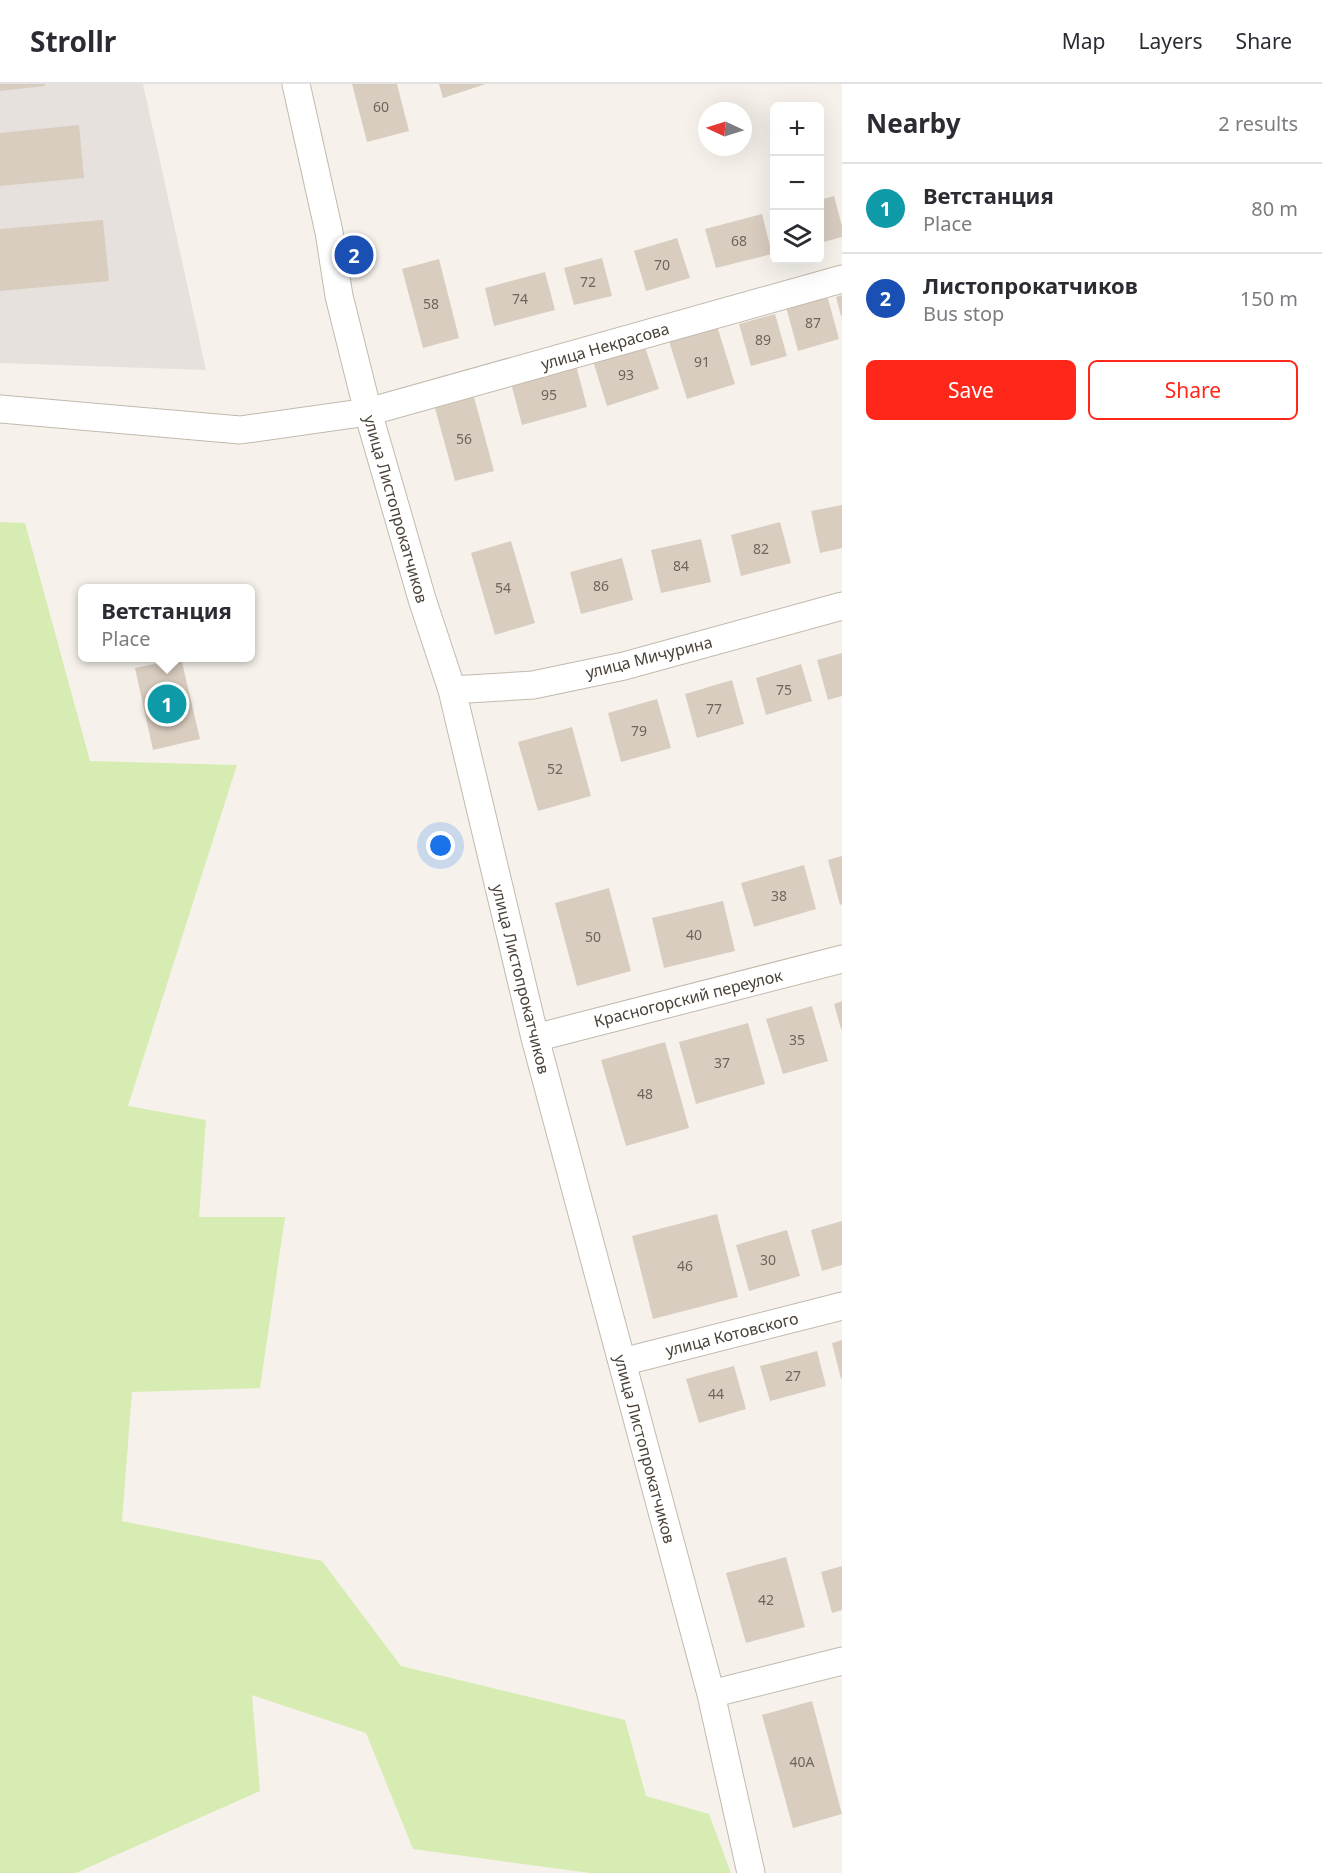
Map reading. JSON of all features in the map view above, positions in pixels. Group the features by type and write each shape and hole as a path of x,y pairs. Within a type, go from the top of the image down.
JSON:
{"street":[{"name":"улица Листопрокатчиков","path":"296,84 329,232 339,296 368,412 422,599 452,690 535,1038 711,1694 751,1873"},
{"name":"улица Некрасова","path":"0,409 240,430 368,412 842,279"},
{"name":"улица Мичурина","path":"452,690 532,685 624,666 842,606"},
{"name":"Красногорский переулок","path":"535,1038 842,959"},
{"name":"улица Котовского","path":"622,1362 842,1306"},
{"path":"711,1694 842,1661"}],"shaded area":[{"path":"0,84 143,84 206,370 0,363"}],"green space":[{"path":"0,522 25,523 90,761 237,765 128,1106 206,1120 199,1217 285,1217 260,1388 132,1392 122,1521 322,1561 401,1666 625,1720 646,1796 709,1814 731,1873 590,1873 413,1849 366,1733 252,1695 260,1791 76,1873 0,1873"}],"building":[{"path":"0,84 45,84 45,86 0,91"},
{"path":"352,84 397,84 409,131 367,142"},
{"path":"439,84 486,84 443,98"},
{"path":"79,125 84,178 0,186 0,133"},
{"path":"834,196 842,226 842,237 824,242 824,210 824,199"},
{"path":"762,214 770,254 716,268 705,229"},
{"path":"103,220 109,281 0,291 0,229"},
{"path":"677,238 690,278 646,291 634,251"},
{"path":"602,258 612,296 574,305 564,268"},
{"path":"439,259 459,338 423,348 402,269"},
{"path":"545,272 555,310 494,326 485,288"},
{"path":"827,295 839,339 798,351 786,307"},
{"path":"842,295 842,316 841,316 836,297"},
{"path":"775,314 787,356 751,366 739,324"},
{"path":"717,326 735,384 687,399 669,341"},
{"path":"644,344 659,389 607,406 593,361"},
{"path":"576,365 587,407 522,425 511,383"},
{"path":"474,397 494,471 455,481 435,408"},
{"path":"842,505 842,548 820,553 811,511"},
{"path":"780,522 791,563 741,576 731,535"},
{"path":"701,539 711,582 661,593 651,550"},
{"path":"511,541 535,623 495,635 471,553"},
{"path":"622,558 633,600 581,614 570,572"},
{"path":"842,653 842,696 828,700 817,660"},
{"path":"163,662 182,662 200,739 153,750 135,668"},
{"path":"801,664 812,701 766,715 756,678"},
{"path":"732,680 744,724 697,738 685,694"},
{"path":"657,699 671,748 621,762 608,713"},
{"path":"572,727 591,796 538,811 518,742"},
{"path":"842,856 842,904 840,905 828,860"},
{"path":"804,865 816,909 754,927 741,883"},
{"path":"609,888 631,971 577,986 555,903"},
{"path":"723,901 735,951 664,968 652,918"},
{"path":"842,1001 842,1029 841,1029 834,1004"},
{"path":"812,1006 828,1061 783,1074 766,1019"},
{"path":"748,1023 765,1084 696,1104 679,1042"},
{"path":"665,1042 689,1128 626,1146 601,1060"},
{"path":"717,1214 738,1297 653,1319 632,1236"},
{"path":"842,1221 842,1265 822,1271 811,1230"},
{"path":"787,1230 800,1276 749,1291 736,1245"},
{"path":"842,1340 842,1378 841,1379 832,1343"},
{"path":"817,1351 826,1386 770,1401 760,1366"},
{"path":"734,1366 746,1409 699,1423 686,1379"},
{"path":"786,1557 805,1627 746,1643 726,1573"},
{"path":"842,1566 842,1610 832,1613 821,1572"},
{"path":"812,1701 842,1814 793,1828 762,1715"}],"place":[{"name":"Листопрокатчиков","path":"354,255"},
{"name":"Ветстанция","path":"167,704"}]}
